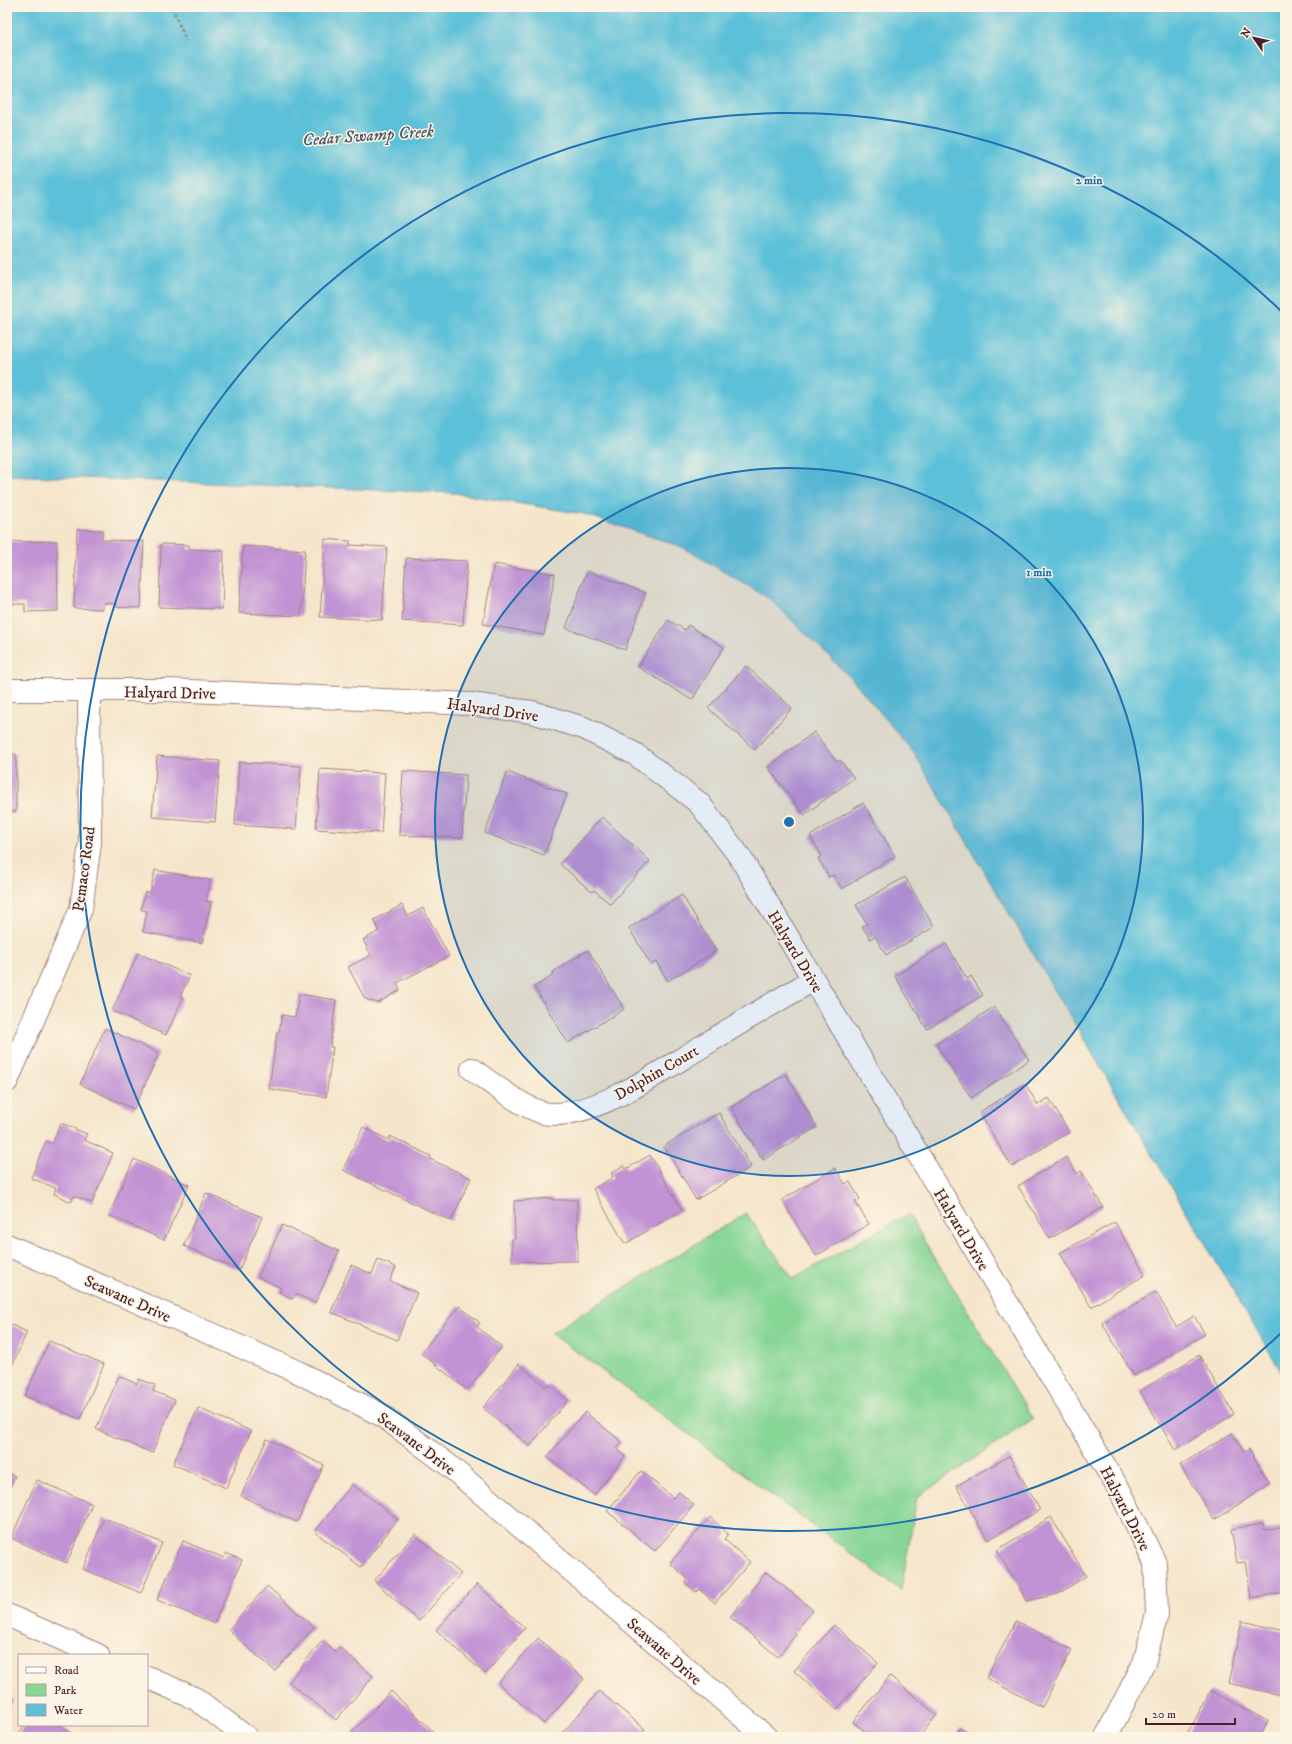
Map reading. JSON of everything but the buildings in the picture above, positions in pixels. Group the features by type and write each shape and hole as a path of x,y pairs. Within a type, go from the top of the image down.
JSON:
{"street":[{"name":"Halyard Drive","path":"7,690 168,690 470,704 532,712 584,728 635,754 699,803 740,857 1121,1493 1155,1563 1157,1614 1144,1663 1106,1737"},
{"name":"Pemaco Road","path":"7,1081 81,909 90,843 89,691"},
{"name":"Dolphin Court","path":"472,1069 491,1084 531,1108 550,1114 576,1111 619,1096 813,980"},
{"name":"Seawane Drive","path":"7,1245 296,1371 383,1416 447,1464 766,1737"},
{"path":"7,1615 96,1654"},
{"path":"148,1677 196,1699 246,1737"}],"path":[{"path":"172,7 186,41"},
{"path":"7,55 13,95"}],"green space":[{"path":"746,1213 793,1279 908,1214 1033,1419 917,1497 901,1590 551,1333"}],"water":[{"name":"Cedar Swamp Creek","path":"7,7 1285,7 1285,1378 914,753 853,680 770,599 682,547 584,514 455,493 7,475"}]}
